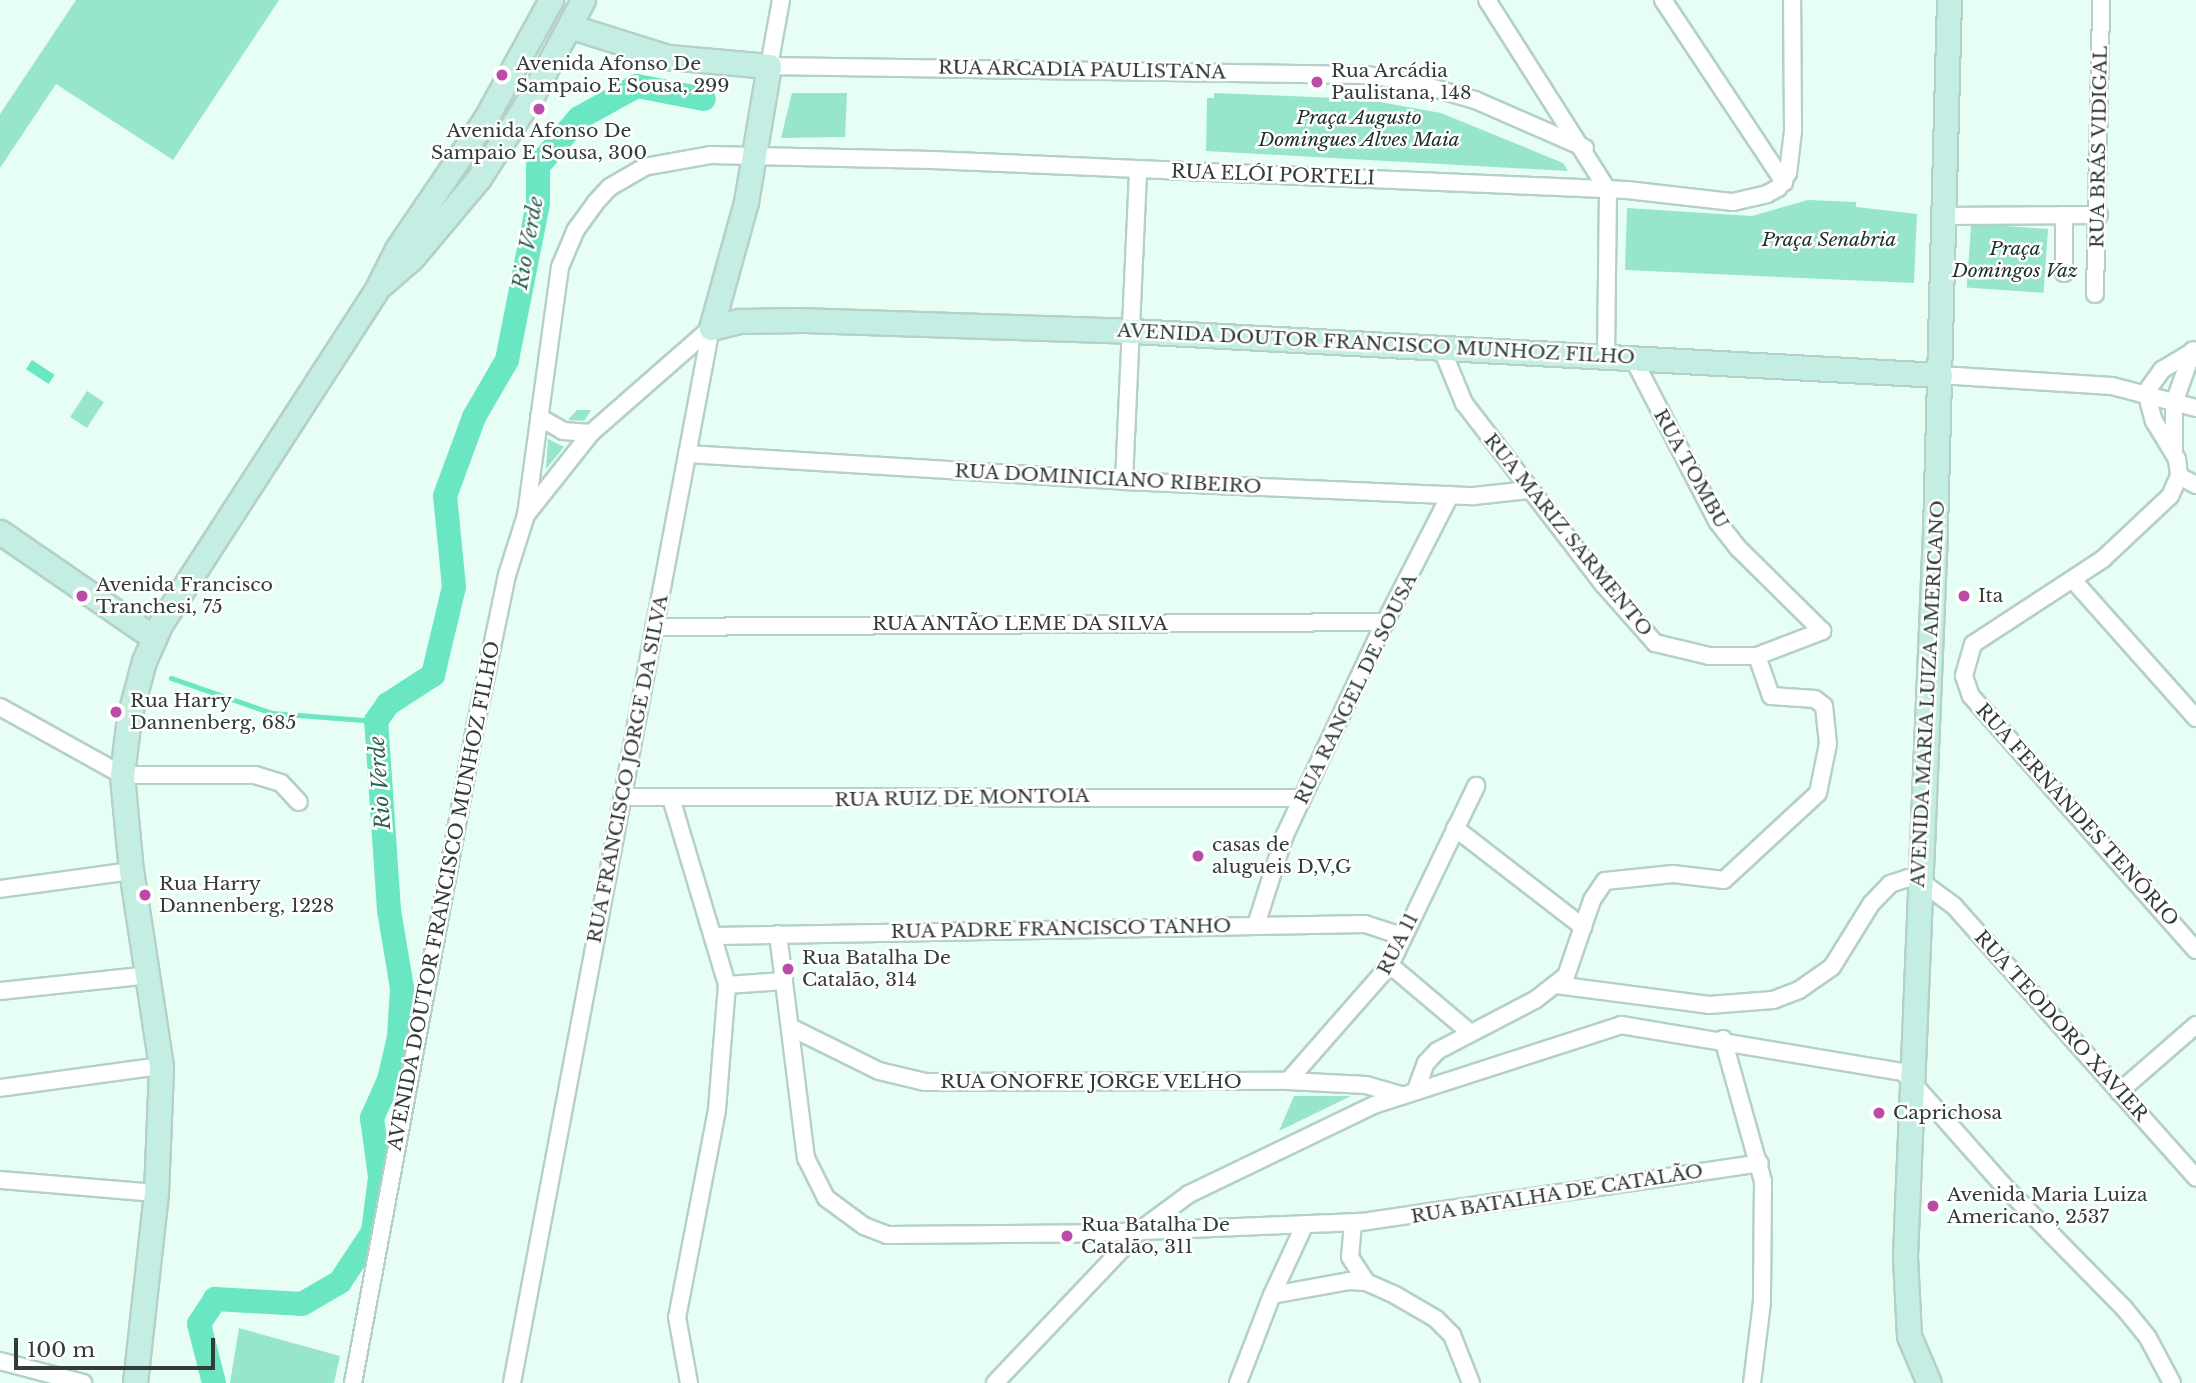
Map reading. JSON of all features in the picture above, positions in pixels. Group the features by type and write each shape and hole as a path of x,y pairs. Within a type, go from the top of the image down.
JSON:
{"main road":[{"path":"135,1383 156,1193 161,1066 131,871 122,775 129,717 154,638 378,287 397,249 458,163 551,0"},
{"path":"378,287 411,259 479,178 572,27 583,0"},
{"name":"AVENIDA MARIA LUIZA AMERICANO","path":"1929,1383 1909,1336 1904,1298 1910,1080 1940,374 1948,0"},
{"name":"RUA ARCADIA PAULISTANA","path":"572,27 668,57 769,66"},
{"name":"RUA FRANCISCO JORGE DA SILVA","path":"711,328 756,158 769,66"},
{"path":"458,163 479,178"},
{"name":"AVENIDA DOUTOR FRANCISCO MUNHOZ FILHO","path":"711,328 740,321 801,320 1132,331 1940,374"},
{"path":"0,532 154,638"}],"street":[{"path":"769,66 781,0"},
{"path":"1487,0 1585,148 1608,191 1606,357"},
{"path":"1663,0 1784,182"},
{"path":"1784,182 1793,131 1792,0"},
{"name":"RUA BRÁS VIDIGAL","path":"2095,294 2099,215 2101,0"},
{"name":"RUA ARCADIA PAULISTANA","path":"769,66 1366,75 1409,81 1475,100 1585,148"},
{"name":"RUA ELÓI PORTELI","path":"526,515 560,267 575,231 594,203 626,176 664,160 710,155 1138,169 1608,191 1733,202 1767,194 1784,182"},
{"path":"1124,481 1138,169"},
{"path":"2064,215 2064,273"},
{"path":"1942,216 2099,215"},
{"name":"AVENIDA DOUTOR FRANCISCO MUNHOZ FILHO","path":"353,1383 475,728 507,575 526,515 592,433 711,328"},
{"name":"RUA FRANCISCO JORGE DA SILVA","path":"513,1383 711,328"},
{"name":"RUA MARIZ SARMENTO","path":"1441,347 1464,403 1529,490 1655,643 1692,654 1758,656 1822,631"},
{"path":"2174,451 2154,421 2146,392 2162,370 2193,349"},
{"path":"2193,349 2174,403 2174,451 2179,476 2162,504 2073,580 2196,718"},
{"name":"RUA TOMBU","path":"1633,358 1717,522 1738,548 1822,631"},
{"name":"AVENIDA DOUTOR FRANCISCO MUNHOZ FILHO","path":"1940,374 2073,382 2146,392 2196,408"},
{"path":"539,417 563,431 592,433"},
{"name":"RUA DOMINICIANO RIBEIRO","path":"687,454 1124,481 1450,495 1529,490"},
{"path":"2179,476 2196,485"},
{"name":"RUA RANGEL DE SOUSA","path":"1256,925 1274,864 1302,798 1385,622 1450,495"},
{"name":"RUA FERNANDES TENÓRIO","path":"2073,580 1973,644 1964,676 1971,696 2196,950"},
{"name":"RUA ANTÃO LEME DA SILVA","path":"654,627 1385,622"},
{"path":"1409,1092 1426,1063 1468,1031 1556,985 1572,965 1583,927 1605,881 1673,874 1724,880 1818,793 1828,744 1824,706 1815,699 1771,696 1758,656"},
{"path":"0,707 122,775 255,775 281,783 299,802"},
{"name":"RUA 11","path":"1289,1081 1390,965 1476,786"},
{"name":"RUA RUIZ DE MONTOIA","path":"623,797 1302,798"},
{"path":"671,798 695,885 716,936 727,985 721,1081 677,1317 689,1383"},
{"path":"1455,828 1583,927"},
{"path":"0,889 131,871"},
{"path":"1556,985 1709,1005 1773,1000 1799,990 1832,967 1865,913 1890,884 1908,878 1920,880"},
{"name":"RUA TEODORO XAVIER","path":"1920,880 1954,906 2196,1178"},
{"name":"RUA PADRE FRANCISCO TANHO","path":"716,936 1366,924 1403,936"},
{"name":"RUA BATALHA DE CATALÃO","path":"778,934 806,1158 826,1198 864,1226 908,1237 1353,1223 1760,1163"},
{"path":"1390,965 1468,1031"},
{"path":"0,991 149,975"},
{"path":"727,985 784,981"},
{"path":"2119,1092 2196,1025"},
{"path":"995,1383 1139,1231 1189,1194 1409,1092 1613,1026 1723,1039 1877,1065 1903,1072 1933,1101 2002,1184 2124,1308 2154,1347 2172,1383"},
{"name":"RUA ONOFRE JORGE VELHO","path":"790,1027 879,1071 925,1082 1289,1081 1366,1085 1409,1092"},
{"path":"1723,1039 1760,1163 1762,1302 1752,1383"},
{"path":"0,1088 161,1066"},
{"path":"0,1180 156,1193"},
{"path":"1353,1223 1350,1257 1366,1282 1436,1320 1457,1344 1471,1383"},
{"path":"1238,1383 1272,1295 1304,1226"},
{"path":"1272,1295 1314,1284 1366,1282"},
{"path":"0,1361 83,1383"}],"green space":[{"path":"76,0 279,0 173,160 56,84 0,168 0,114"},
{"path":"792,93 847,93 845,137 781,138"},
{"name":"Praça Augusto Domingues Alves Maia","path":"1214,93 1363,99 1441,113 1563,163 1568,171 1206,151 1207,98 1214,98"},
{"name":"Praça Senabria","path":"1808,200 1856,202 1856,207 1917,214 1914,283 1625,270 1627,208 1752,216"},
{"name":"Praça Domingos Vaz","path":"1971,224 2048,229 2044,293 1967,287"},
{"path":"87,391 104,402 87,428 70,417"},
{"path":"577,410 591,410 584,421 568,420"},
{"path":"548,439 564,447 546,469"},
{"path":"1294,1096 1351,1096 1279,1131"},
{"path":"239,1328 340,1356 334,1383 230,1383"}],"shaded area":[{"path":"32,360 55,375 49,384 26,369"}],"waterway":[{"name":"Rio Verde","path":"214,1383 199,1324 215,1299 302,1304 340,1282 373,1232 380,1177 372,1118 389,1080 399,1037 402,988 389,910 376,721 388,704 433,675 454,587 445,496 474,417 507,360 538,203 538,166 579,118 637,86 704,99"},
{"path":"171,678 272,713 376,721"}],"place":[{"name":"Avenida Afonso De Sampaio E Sousa, 299","path":"502,75"},
{"name":"Rua Arcádia Paulistana, 148","path":"1317,82"},
{"name":"Avenida Afonso De Sampaio E Sousa, 300","path":"539,109"},
{"name":"Avenida Francisco Tranchesi, 75","path":"82,596"},
{"name":"Ita","path":"1964,596"},
{"name":"Rua Harry Dannenberg, 685","path":"116,712"},
{"name":"casas de alugueis D,V,G","path":"1198,856"},
{"name":"Rua Harry Dannenberg, 1228","path":"145,895"},
{"name":"Rua Batalha De Catalão, 314","path":"788,969"},
{"name":"Caprichosa","path":"1879,1113"},
{"name":"Avenida Maria Luiza Americano, 2537","path":"1933,1206"},
{"name":"Rua Batalha De Catalão, 311","path":"1067,1236"}]}
